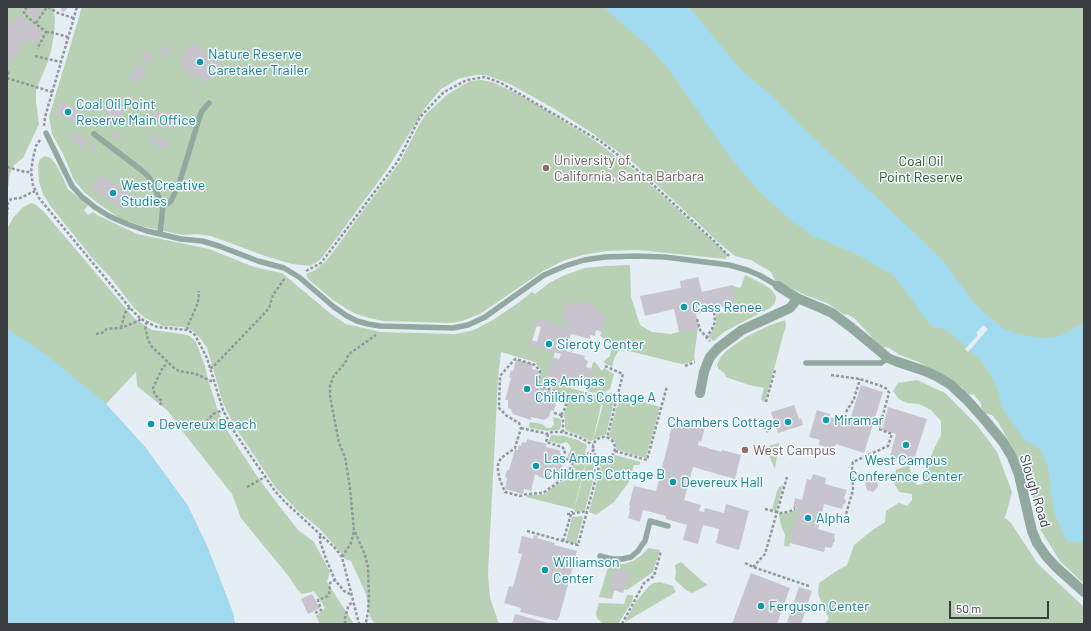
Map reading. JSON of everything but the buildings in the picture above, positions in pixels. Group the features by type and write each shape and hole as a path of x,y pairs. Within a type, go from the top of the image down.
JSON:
{"street":[{"name":"Slough Road","path":"778,286 797,298 832,313 888,358 938,377 967,400 1003,442 1012,457 1019,475 1032,531 1037,543 1056,567 1084,592"},
{"path":"700,393 707,364 710,357 718,348 742,330 790,308 797,298"}],"lane":[{"path":"163,205 171,201 179,184 200,116 202,111 209,104"},
{"path":"46,133 72,186 82,197 109,216 127,224 160,234 181,239 202,241 220,246 258,261 284,268 299,277 334,307 347,316 368,324 380,326 452,328 468,325 485,317 544,275 564,266 605,256 665,257 729,266 747,270 778,286"},
{"path":"94,134 148,176 163,205 160,234"},
{"path":"806,363 882,363 888,358"},
{"path":"600,556 612,559 631,557 638,551 645,540 650,521 668,526"}],"path":[{"path":"27,7 24,14 46,32 68,38"},
{"path":"36,23 47,7 58,13 73,18"},
{"path":"77,7 44,117 46,133 36,146 32,158 31,172 33,185 39,198 51,214 141,319 157,327 187,330 195,335 207,358 224,410 235,433 265,477 284,501 335,548 342,557 359,624"},
{"path":"37,49 46,32"},
{"path":"35,56 61,62"},
{"path":"7,74 11,71"},
{"path":"299,277 304,272 321,263 398,161 420,117 444,92 467,80 484,77 501,83 600,141 651,183 724,250 730,258"},
{"path":"7,78 52,92"},
{"path":"7,167 25,172 31,172"},
{"path":"7,215 8,202 11,198 20,198 36,191"},
{"path":"210,368 269,308 273,295 290,271"},
{"path":"187,330 188,323 198,303 200,291"},
{"path":"121,328 125,313 130,307"},
{"path":"706,338 715,322 714,311"},
{"path":"96,334 102,333 107,329 121,328 141,319"},
{"path":"697,319 700,330 711,343"},
{"path":"147,322 144,326 148,340 152,347 168,363 179,371 196,374 214,381"},
{"path":"364,624 366,622 368,612 368,567 365,555 354,531 350,488 345,458 339,443 330,389 333,377 349,354 376,336 379,331"},
{"path":"561,415 566,405 563,396 558,392 538,385 540,371 535,365 514,360 500,376 499,408 507,416 519,423 522,428 548,434 552,432 563,432 579,437 593,445"},
{"path":"685,366 700,361"},
{"path":"160,405 162,401 155,395 153,388 163,368 168,363"},
{"path":"605,366 623,374 607,438"},
{"path":"766,402 775,370"},
{"path":"831,375 860,379 881,386 889,393 879,429 892,434 888,446 853,462 853,490 846,514"},
{"path":"846,412 854,399 860,379"},
{"path":"614,451 647,460 667,386"},
{"path":"202,424 213,414 224,410"},
{"path":"554,413 561,415"},
{"path":"561,415 563,420 563,432"},
{"path":"760,423 768,432"},
{"path":"522,428 515,448 501,458 498,464 500,480 505,492 520,496 543,493 564,478 574,460"},
{"path":"548,434 546,442 562,447 565,450 564,459 574,460 593,451"},
{"path":"597,439 610,439 614,444 613,454 608,459 601,459 593,451 593,445 597,439"},
{"path":"527,531 578,545 601,459"},
{"path":"247,487 265,477"},
{"path":"753,567 765,554 787,477"},
{"path":"765,509 777,512 788,512 795,509"},
{"path":"563,541 570,513 586,511"},
{"path":"342,557 351,543 354,531"},
{"path":"320,535 320,540 326,559 335,580 344,591 352,595"},
{"path":"622,624 644,583 654,576 661,551"},
{"path":"745,563 809,586"},
{"path":"315,613 321,610 318,600 329,595 330,583 335,580"},
{"path":"345,624 348,607 353,602"}],"green space":[{"path":"7,7 56,7 53,9 55,18 51,51 36,90 39,124 23,158 14,165 10,173 7,192"},
{"name":"Coal Oil Point Reserve","path":"82,7 1084,7 1084,584 1060,561 1040,529 1028,476 998,422 992,415 985,413 981,407 981,403 973,394 971,395 963,392 963,388 921,363 900,355 889,348 876,346 871,336 855,319 849,315 843,314 827,303 776,283 771,272 751,260 735,256 688,215 635,164 592,133 553,108 510,84 486,75 476,75 458,79 441,89 425,108 386,171 330,247 320,260 310,266 292,264 268,257 211,236 195,234 183,235 145,227 121,219 84,192 74,180 63,154 52,134 49,117"},
{"path":"481,80 492,82 521,96 594,140 635,171 664,197 727,254 726,259 638,250 606,251 583,255 565,260 543,271 480,314 452,323 383,321 356,314 333,300 308,279 306,274 315,270 325,262 337,247 400,162 426,114 448,94 470,81"},
{"path":"45,156 51,158 57,166 68,189 88,206 84,210 88,215 93,212 137,234 209,249 254,267 282,273 331,314 346,324 381,332 456,334 474,330 493,320 532,292 535,294 549,283 565,275 585,268 630,265 631,297 640,325 652,332 671,334 698,327 694,357 695,360 681,364 625,350 617,353 612,367 603,362 610,356 611,350 608,341 600,336 606,316 571,322 569,329 538,321 531,345 555,352 548,378 557,384 595,395 615,393 606,434 593,441 603,405 601,405 593,440 590,441 567,431 565,428 565,419 563,415 567,407 566,399 559,391 539,384 541,370 535,362 501,352 498,379 488,574 490,598 499,624 375,624 370,617 366,594 351,561 345,559 320,529 297,510 276,488 235,427 223,403 207,348 201,339 192,330 183,327 163,326 145,318 134,308 111,278 93,259 52,208 43,194 39,182 38,166 40,159"},
{"path":"31,203 36,205 44,212 134,318 152,330 183,334 190,336 196,342 205,366 218,411 228,432 259,479 283,511 298,530 314,542 330,572 327,582 354,624 320,624 316,616 325,608 314,591 302,594 297,589 290,578 241,518 232,494 168,411 137,386 136,372 106,404 145,447 188,506 207,546 233,613 235,624 7,624 7,229 13,218 22,208"},
{"path":"745,275 765,285 773,291 776,297 775,303 770,308 724,332 714,341 708,337 715,326 716,314 736,310 731,286 741,287"},
{"path":"785,320 786,325 765,402 761,399 764,388 749,385 726,377 717,365 720,358 726,351 746,337 768,326"},
{"path":"593,362 596,363 601,370 604,368 614,374 610,389 605,392 595,393 586,391"},
{"path":"917,380 945,393 977,425 997,452 1012,492 1005,518 1011,523 1038,564 1084,607 1084,624 824,624 829,619 818,594 819,583 847,565 854,545 885,522 886,511 899,503 907,506 912,500 912,494 899,492 894,483 896,470 909,465 912,476 917,485 923,484 927,466 941,435 941,421 931,410 919,404 907,403 899,399 893,391 898,383"},
{"path":"623,396 660,407 646,458 617,450 615,442 609,436 616,409"},
{"path":"553,417 561,419 561,426 559,430 547,431 530,428 529,426 530,422 542,424 547,428 551,428 554,424"},
{"path":"551,435 564,436 578,440 587,445 585,453 573,459 567,457 571,449 569,444 566,442 561,444 549,441"},
{"path":"779,443 775,469 766,449 768,446"},
{"path":"615,455 641,462 639,465 634,465 629,482 614,502 596,515 589,512 602,463 613,459"},
{"path":"588,456 592,456 598,461 598,463 585,510 575,512 574,510"},
{"path":"587,457 574,509 526,497 527,495 545,494 554,486 565,480 575,462"},
{"path":"783,485 776,511 772,510 777,491 779,487"},
{"path":"797,508 800,509 789,547 784,546 785,535 781,526 779,514 788,513"},
{"path":"582,516 583,518 576,544 566,541 572,517"},
{"path":"648,548 660,550 653,572 627,590 615,588 612,599 599,597 609,564 624,564 633,561 642,555"},
{"path":"681,562 708,585 692,593 686,590 675,580 675,565"},
{"path":"660,582 673,586 676,592 625,622 635,603 649,586"},
{"path":"627,595 633,595 632,602 618,624 603,624 597,618 596,613 599,603 624,604"}],"water":[{"path":"603,7 689,7 741,70 774,98 801,126 929,247 945,263 973,302 1004,329 1028,336 1045,338 1059,336 1084,323 1084,542 1067,541 1055,515 1050,488 1049,471 1042,452 1033,443 1026,442 1001,406 999,393 993,379 982,362 954,336 944,329 933,327 893,275 854,253 810,235 803,227 795,224 760,192 732,160 668,68 648,46"},
{"path":"7,329 48,356 106,404 145,447 188,506 207,546 233,613 235,624 7,624"}],"pier":[{"path":"983,325 988,329 968,352 965,349 978,335 976,333"}],"place":[{"name":"Nature Reserve Caretaker Trailer","path":"200,62"},
{"name":"Coal Oil Point Reserve Main Office","path":"68,112"},
{"name":"University of California, Santa Barbara","path":"546,168"},
{"name":"West Creative Studies","path":"113,193"},
{"name":"Cass Renee","path":"684,307"},
{"name":"Sieroty Center","path":"549,344"},
{"name":"Las Amigas Children's Cottage A","path":"527,389"},
{"name":"Miramar","path":"826,420"},
{"name":"Chambers Cottage","path":"788,422"},
{"name":"Devereux Beach","path":"151,424"},
{"name":"West Campus Conference Center","path":"906,445"},
{"name":"West Campus","path":"745,450"},
{"name":"Las Amigas Children's Cottage B","path":"536,466"},
{"name":"Devereux Hall","path":"673,482"},
{"name":"Alpha","path":"808,518"},
{"name":"Williamson Center","path":"545,570"},
{"name":"Ferguson Center","path":"761,606"}]}
